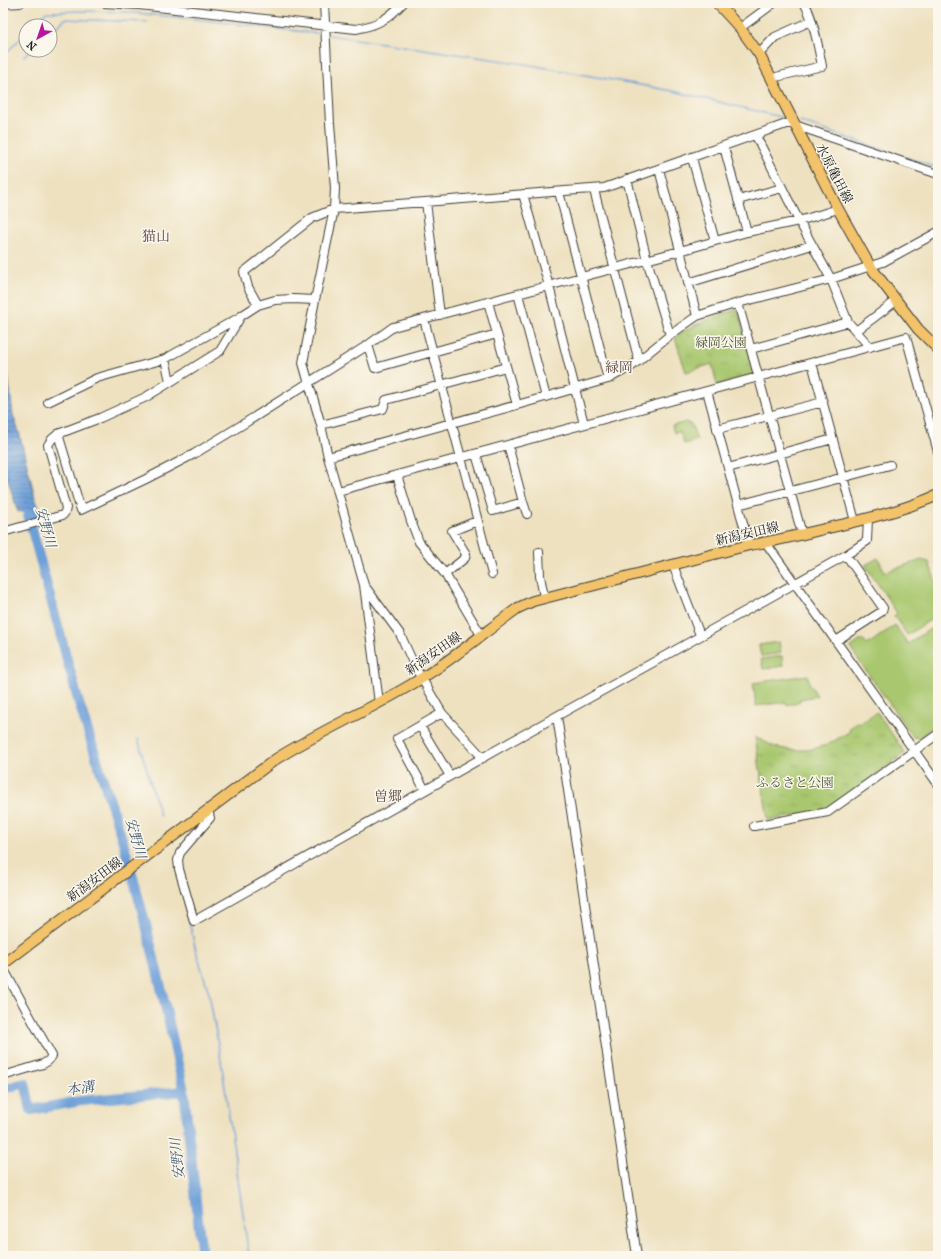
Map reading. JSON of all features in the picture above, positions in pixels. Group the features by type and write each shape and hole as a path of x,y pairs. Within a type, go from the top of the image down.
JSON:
{"main road":[{"name":"水原亀田線","path":"717,3 740,28 759,54 838,209 870,266 918,329 938,350"},
{"name":"新潟安田線","path":"3,964 276,759 299,744 379,703 422,678 518,608 544,597 749,545 766,543 902,509 938,495"}],"street":[{"path":"3,4 20,3"},
{"path":"104,3 139,5 356,29 376,24 391,16 403,3"},
{"path":"324,3 335,188 334,208 304,363 308,383 321,425 328,457 364,585 379,703"},
{"path":"740,28 774,3"},
{"path":"772,78 822,66 811,21 804,3"},
{"path":"759,54 775,37 811,21"},
{"path":"258,305 248,287 244,272 312,218 334,208 594,190 604,188 692,158 789,123 938,174"},
{"path":"756,136 799,221 831,279 848,322 870,347"},
{"path":"724,147 747,232"},
{"path":"692,158 715,241"},
{"path":"659,169 697,316"},
{"path":"627,180 647,260 670,335"},
{"path":"738,200 782,188"},
{"path":"594,190 639,361"},
{"path":"559,192 608,379"},
{"path":"523,194 584,424"},
{"path":"426,202 440,315"},
{"path":"58,434 81,510 194,454 368,345 393,327 582,278 747,232 799,221 838,209"},
{"path":"328,457 517,406 608,379 632,366 670,335 697,316 738,303 831,279 883,262 938,232"},
{"path":"688,283 812,245"},
{"path":"518,294 546,397"},
{"path":"48,402 97,378 164,359 258,305 275,300 315,300"},
{"path":"856,331 896,301"},
{"path":"488,302 517,406"},
{"path":"738,303 802,534"},
{"path":"3,532 63,515 66,508 48,445 52,439 58,434 100,418 146,397 220,351 241,316"},
{"path":"424,320 492,574"},
{"path":"751,349 848,322"},
{"path":"368,345 375,368 497,334"},
{"path":"338,491 906,337 938,452"},
{"path":"164,359 170,382"},
{"path":"812,363 855,521"},
{"path":"321,425 383,409 386,400 506,367"},
{"path":"707,391 749,545"},
{"path":"717,430 769,415 823,402"},
{"path":"728,468 833,439"},
{"path":"508,445 527,514"},
{"path":"476,454 494,511 523,502"},
{"path":"738,505 890,465"},
{"path":"397,475 419,542 445,574 481,635"},
{"path":"208,810 210,818 180,853 178,860 179,869 194,921 700,635 846,555 867,541 868,518"},
{"path":"445,574 465,558 466,554 452,531 477,521"},
{"path":"766,543 938,784"},
{"path":"539,552 540,576 544,597"},
{"path":"836,641 881,612 883,608 846,555"},
{"path":"673,565 700,635"},
{"path":"364,585 400,634 415,667 442,713 483,758"},
{"path":"425,790 397,739 442,713"},
{"path":"557,716 637,1256"},
{"path":"420,726 450,776"},
{"path":"754,826 828,812 938,734"},
{"path":"3,968 52,1056 43,1064 3,1076"}],"green space":[{"name":"緑岡公園","path":"738,309 755,374 717,385 712,364 686,372 675,338 697,324"},
{"path":"686,422 692,425 697,440 684,444 680,432 674,433 672,426"},
{"path":"878,558 885,572 921,560 929,562 938,589 938,615 907,635 894,616 897,613 865,565"},
{"path":"895,625 908,644 930,629 938,631 938,724 919,738 913,737 850,648 862,639 867,645"},
{"path":"779,642 781,653 761,656 759,645"},
{"path":"782,656 783,666 763,669 761,659"},
{"path":"808,675 809,682 817,696 800,699 800,702 787,705 786,702 756,706 753,683"},
{"name":"ふるさと公園","path":"877,712 905,753 826,811 768,820 755,737 775,747 790,750 808,750 827,745 849,732 850,728 858,721 860,723"}],"water":[{"path":"3,359 8,374 13,415 19,432 35,497 42,517 35,519 28,519 22,511 18,512 3,464 3,421 7,433 8,429 3,411"}],"waterway":[{"path":"40,18 46,12 126,12 323,34"},
{"path":"58,26 65,19 147,22"},
{"path":"329,35 525,64 673,91 785,118"},
{"path":"3,56 18,41"},
{"path":"800,122 938,168"},
{"name":"安野川","path":"28,515 78,700 124,845 146,925 164,1000 184,1091 202,1256"},
{"path":"138,739 160,816"},
{"path":"185,904 196,951 209,993 222,1067 249,1256"},
{"name":"本溝","path":"3,1089 25,1083 31,1110 81,1101 184,1091"}],"district":[{"name":"猫山","path":"156,236"},
{"name":"緑岡","path":"619,367"},
{"name":"曽郷","path":"388,796"}]}
